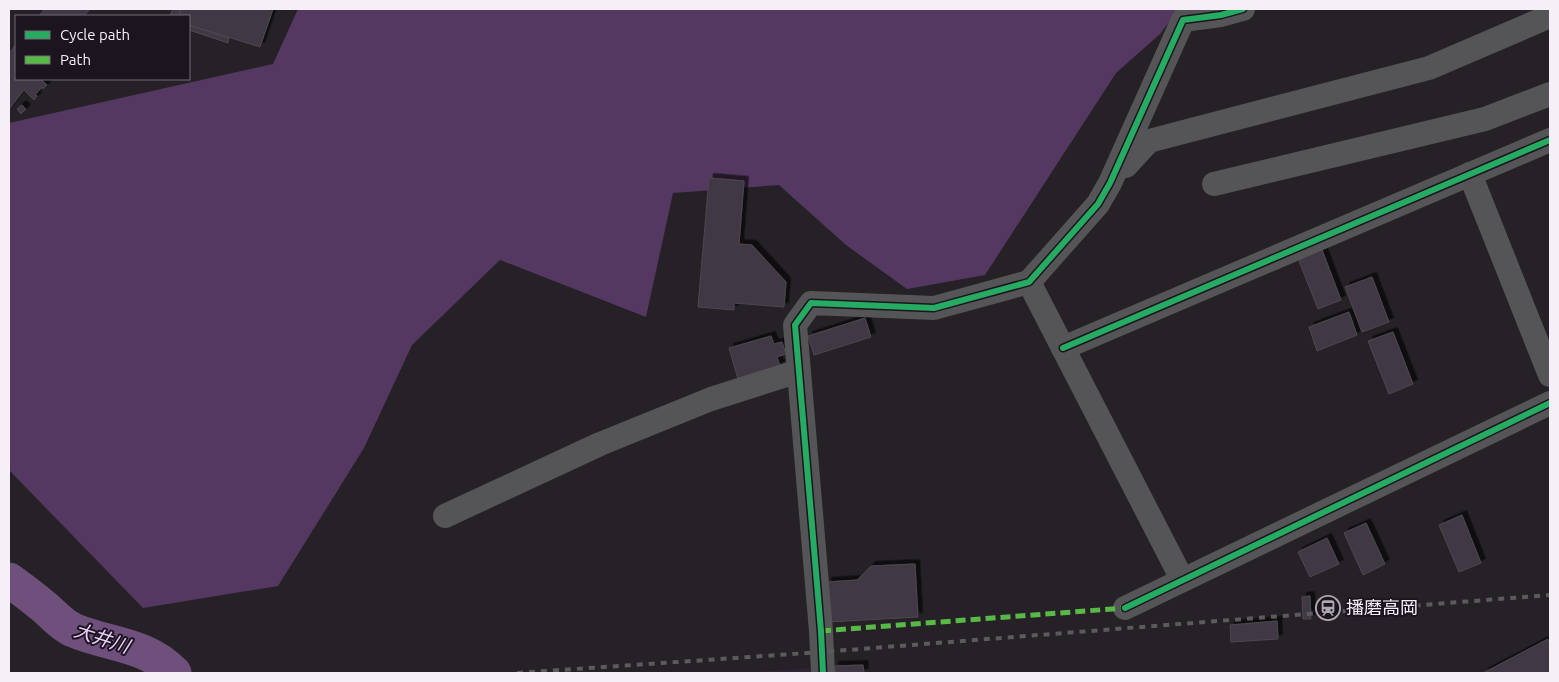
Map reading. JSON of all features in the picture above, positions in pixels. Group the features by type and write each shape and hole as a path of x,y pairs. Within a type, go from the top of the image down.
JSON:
{"street":[{"path":"823,673 796,325 812,303 934,308 1028,282 1098,204 1110,183 1183,20 1243,9"},
{"path":"1110,183 1149,140 1428,68 1550,16"},
{"path":"1214,184 1485,119 1550,94"},
{"path":"1062,348 1550,140"},
{"path":"1470,174 1550,375"},
{"path":"1028,282 1182,579"},
{"path":"444,516 600,444 711,400 799,371"},
{"path":"1125,608 1550,403"}],"shaded area":[{"path":"298,9 1179,9 1160,34 1116,73 985,275 907,289 846,245 779,185 673,193 646,317 500,260 412,345 364,448 278,586 143,608 9,470 9,123 273,64"},
{"path":"812,668 812,673 739,673"}],"building":[{"path":"45,9 90,9 85,15 40,15"},
{"path":"173,9 181,9 178,15 170,15"},
{"path":"181,9 273,9 260,47 190,25 190,15 179,15"},
{"path":"190,25 229,38 228,43 190,30"},
{"path":"15,45 15,80 42,80 47,85 43,89 42,87 35,95 37,96 34,100 24,90 9,109 9,54"},
{"path":"22,105 26,109 21,114 17,109"},
{"path":"709,178 744,181 739,244 752,245 786,282 784,307 734,303 734,310 698,307"},
{"path":"1321,247 1341,300 1318,309 1297,256"},
{"path":"1372,277 1389,322 1362,332 1345,287"},
{"path":"1349,312 1357,335 1317,351 1309,327"},
{"path":"865,318 871,337 814,355 808,336"},
{"path":"1393,332 1413,384 1389,394 1368,341"},
{"path":"771,336 774,344 782,342 786,354 777,357 780,366 738,379 729,348"},
{"path":"1462,515 1481,563 1459,572 1439,525"},
{"path":"1366,523 1385,564 1363,575 1344,533"},
{"path":"1327,538 1339,564 1310,577 1298,552"},
{"path":"915,564 918,617 829,622 827,582 857,580 871,566"},
{"path":"1310,596 1311,619 1303,619 1302,597"},
{"path":"1277,621 1278,639 1231,642 1230,625"},
{"path":"1548,639 1550,644 1550,673 1483,673"},
{"path":"863,665 864,673 835,673 834,666"}],"waterway":[{"name":"大井川","path":"9,580 68,628 139,650 163,663 174,673"}],"railway":[{"path":"517,673 822,652 1550,595"}],"marked path":[{"path":"821,631 1125,608"}],"cycle path":[{"path":"823,673 795,325 811,303 934,308 1029,282 1098,204 1110,183 1183,20 1221,15 1243,9"},
{"path":"1063,348 1550,140"},
{"path":"1125,608 1550,403"}],"place":[{"name":"播磨高岡","path":"1328,608"}]}
